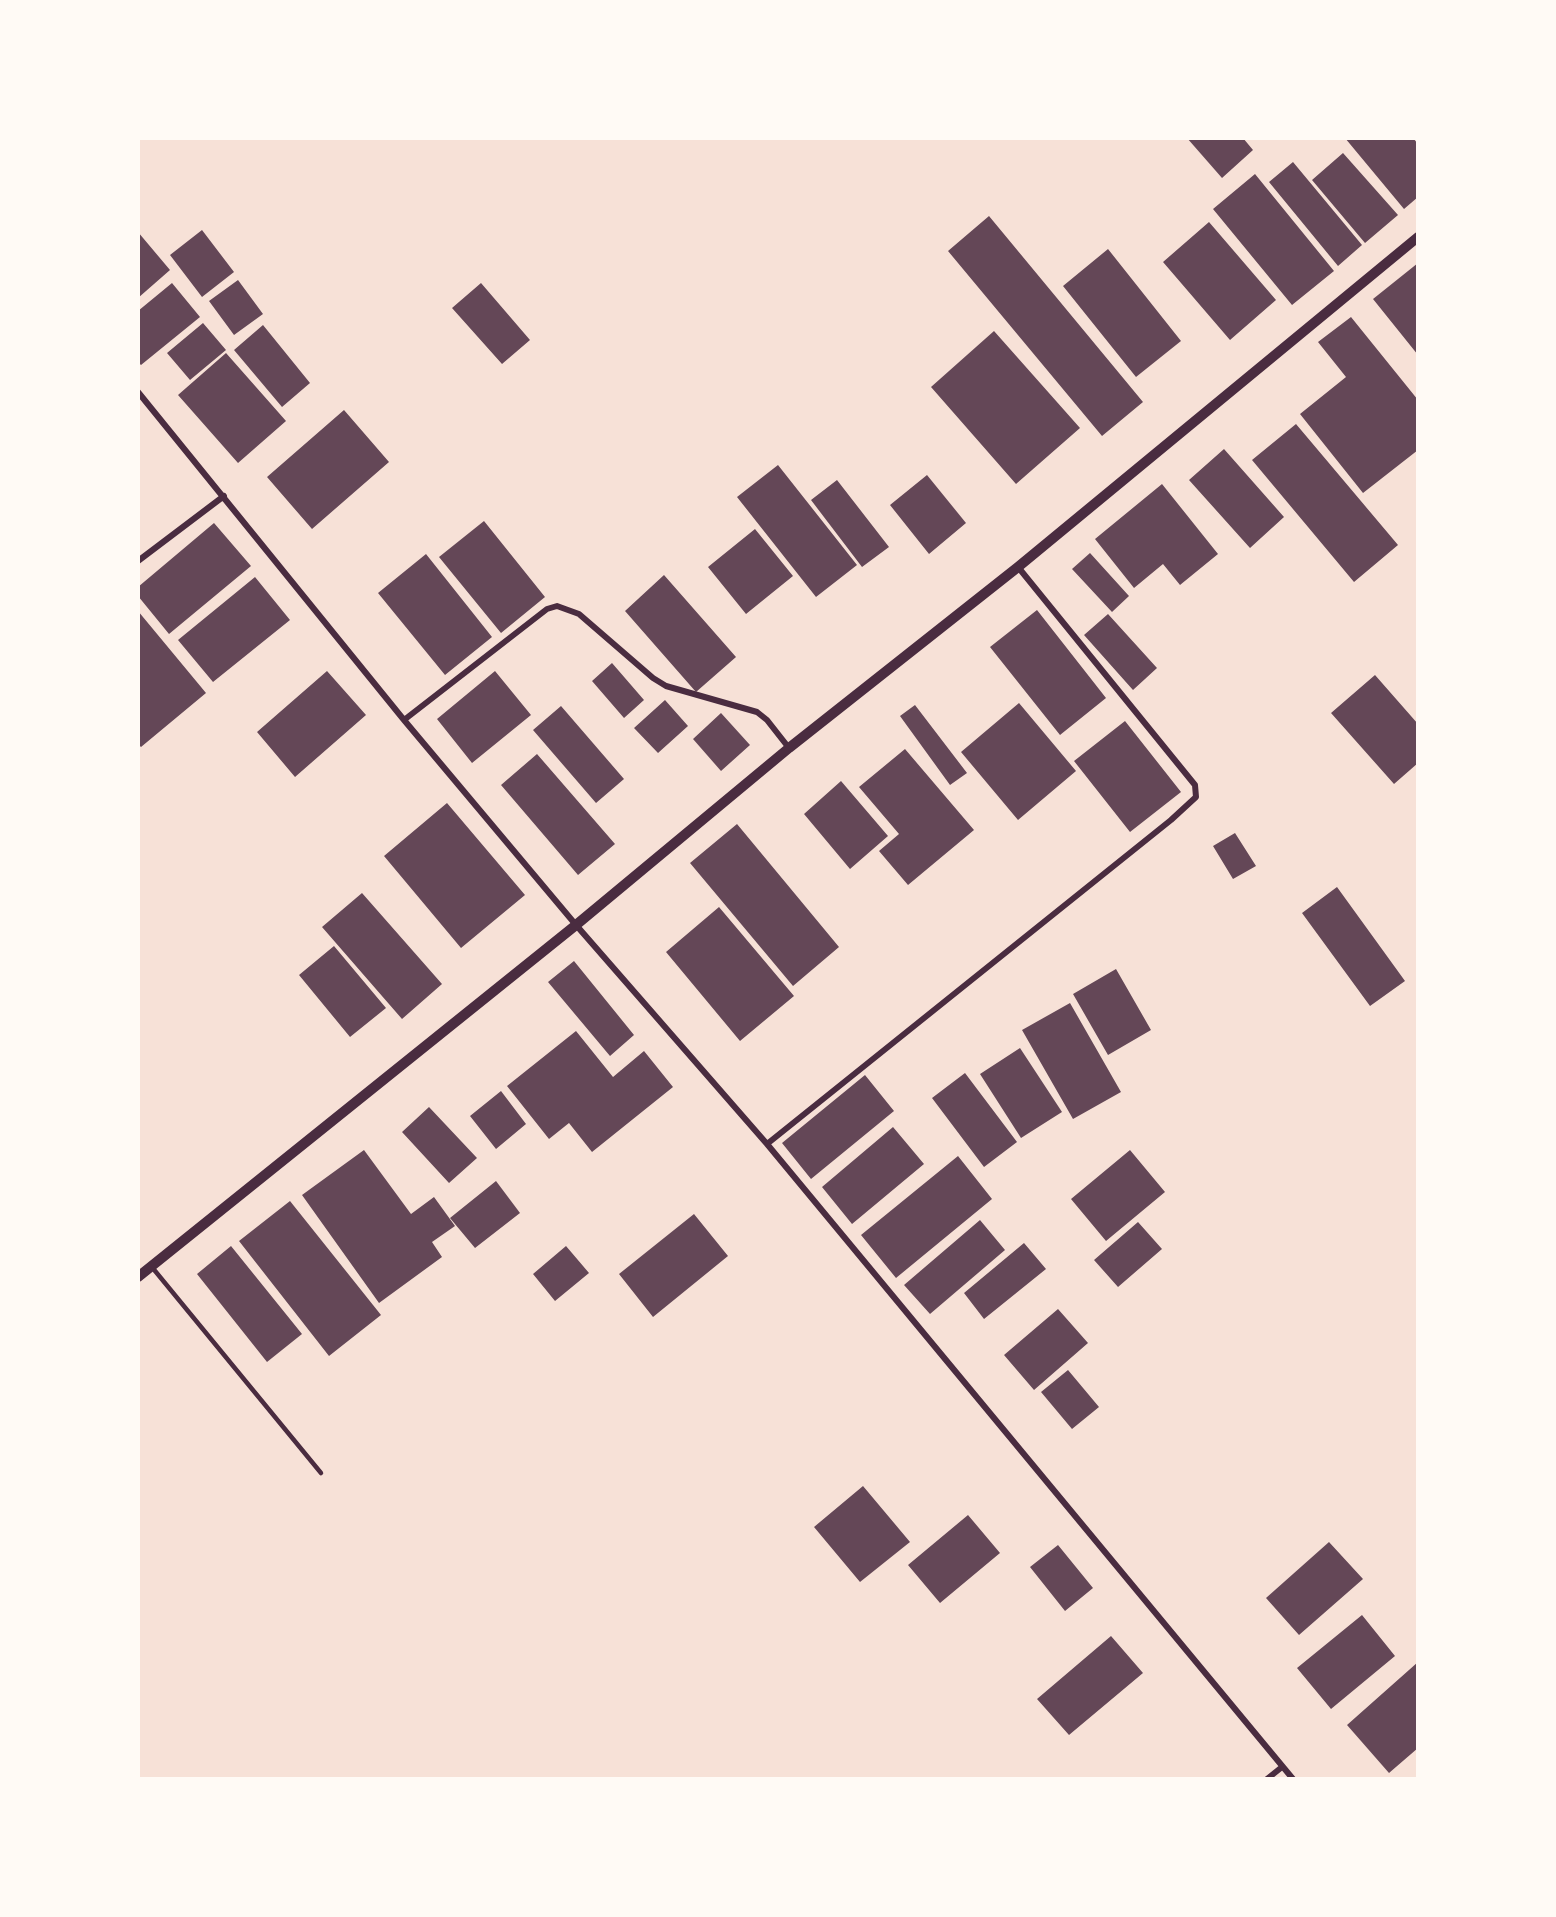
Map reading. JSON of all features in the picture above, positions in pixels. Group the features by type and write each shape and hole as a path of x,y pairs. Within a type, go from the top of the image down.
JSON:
{"street":[{"path":"138,1277 576,925 789,748 1018,567 1418,237"},
{"path":"138,392 404,720 576,925 767,1144 1293,1779"},
{"path":"138,561 224,496"},
{"path":"767,1144 1172,820 1196,797 1195,785 1018,567"},
{"path":"404,720 547,609 557,606 579,614 653,678 666,686 757,712 767,720 789,748"},
{"path":"1267,1779 1282,1767"}],"lane":[{"path":"151,1266 321,1473"}],"building":[{"path":"1187,138 1243,138 1253,150 1222,178"},
{"path":"1345,138 1413,138 1418,144 1418,197 1404,209"},
{"path":"1343,153 1398,215 1365,243 1312,180"},
{"path":"1293,162 1362,245 1338,266 1269,182"},
{"path":"1255,174 1334,271 1292,305 1213,209"},
{"path":"989,216 1143,402 1102,436 948,251"},
{"path":"1209,222 1276,300 1230,340 1163,262"},
{"path":"202,230 234,272 202,297 170,255"},
{"path":"138,232 170,270 138,298"},
{"path":"1108,249 1181,341 1136,377 1063,286"},
{"path":"1418,263 1418,355 1373,299"},
{"path":"238,280 263,314 234,335 209,301"},
{"path":"172,283 200,317 141,365 138,362 138,311"},
{"path":"481,283 530,340 502,364 452,308"},
{"path":"1351,317 1418,400 1418,450 1363,493 1300,414 1346,377 1318,342"},
{"path":"203,323 226,350 190,380 167,353"},
{"path":"263,325 310,383 282,407 234,350"},
{"path":"994,331 1080,428 1016,484 931,387"},
{"path":"226,353 286,421 238,463 178,395"},
{"path":"344,410 389,462 312,529 267,477"},
{"path":"1296,424 1398,545 1354,582 1252,460"},
{"path":"1224,449 1284,517 1250,548 1189,480"},
{"path":"778,465 857,565 816,597 737,497"},
{"path":"927,475 966,523 929,554 890,505"},
{"path":"837,480 889,547 862,567 811,500"},
{"path":"1162,484 1218,554 1180,585 1163,564 1134,588 1095,539"},
{"path":"484,521 545,597 501,633 439,557"},
{"path":"214,523 251,566 169,634 138,596 138,587"},
{"path":"755,529 793,576 746,614 708,567"},
{"path":"1090,553 1129,596 1112,612 1072,569"},
{"path":"426,554 492,637 445,675 378,593"},
{"path":"664,575 736,657 696,692 625,611"},
{"path":"255,577 290,620 213,682 178,640"},
{"path":"1037,610 1106,698 1060,735 990,647"},
{"path":"138,611 206,693 141,747 138,744"},
{"path":"1108,614 1157,668 1133,690 1084,635"},
{"path":"612,663 644,700 624,718 592,681"},
{"path":"327,671 366,715 295,777 257,732"},
{"path":"495,671 531,715 472,763 437,719"},
{"path":"1375,675 1418,724 1418,763 1394,784 1331,713"},
{"path":"665,700 688,726 658,753 634,728"},
{"path":"1019,703 1076,771 1018,820 961,752"},
{"path":"915,705 967,773 950,785 900,716"},
{"path":"561,706 624,779 596,803 533,730"},
{"path":"721,713 750,745 721,771 693,739"},
{"path":"1125,721 1181,792 1130,832 1074,761"},
{"path":"905,749 974,830 908,885 879,851 899,834 859,787"},
{"path":"537,754 615,844 578,875 501,785"},
{"path":"841,781 888,836 850,869 804,814"},
{"path":"447,803 525,895 461,948 384,856"},
{"path":"737,824 839,947 793,986 690,863"},
{"path":"1235,833 1256,866 1233,879 1213,846"},
{"path":"1337,887 1405,981 1370,1006 1302,913"},
{"path":"362,893 442,984 402,1019 322,927"},
{"path":"719,907 794,996 740,1041 666,952"},
{"path":"334,946 386,1008 350,1037 299,975"},
{"path":"574,961 634,1035 610,1056 548,982"},
{"path":"1116,969 1151,1030 1108,1055 1073,994"},
{"path":"1070,1003 1121,1092 1073,1119 1022,1030"},
{"path":"576,1031 613,1077 644,1051 673,1087 592,1152 569,1123 549,1139 507,1086"},
{"path":"1020,1048 1062,1112 1021,1138 980,1074"},
{"path":"965,1073 1017,1142 984,1167 932,1098"},
{"path":"865,1075 894,1111 811,1179 782,1143"},
{"path":"501,1091 526,1124 496,1149 470,1116"},
{"path":"429,1107 477,1158 449,1183 402,1132"},
{"path":"893,1127 924,1164 852,1224 822,1187"},
{"path":"364,1150 411,1214 434,1197 455,1226 432,1242 442,1257 379,1303 302,1195"},
{"path":"1130,1150 1165,1192 1106,1241 1071,1199"},
{"path":"958,1156 992,1199 896,1278 861,1235"},
{"path":"496,1181 520,1213 475,1248 450,1218"},
{"path":"290,1201 381,1315 329,1356 239,1241"},
{"path":"694,1214 728,1256 653,1317 619,1274"},
{"path":"980,1220 1005,1250 930,1314 904,1285"},
{"path":"1138,1222 1162,1249 1118,1287 1094,1260"},
{"path":"1024,1243 1046,1269 984,1319 964,1293"},
{"path":"231,1246 302,1334 267,1362 197,1274"},
{"path":"566,1246 589,1273 555,1301 533,1274"},
{"path":"1058,1309 1088,1343 1034,1390 1004,1355"},
{"path":"1068,1370 1099,1407 1072,1429 1041,1392"},
{"path":"863,1486 910,1542 860,1582 814,1527"},
{"path":"968,1515 1000,1553 940,1603 908,1565"},
{"path":"1329,1542 1363,1579 1299,1635 1266,1598"},
{"path":"1058,1545 1093,1588 1065,1611 1030,1567"},
{"path":"1362,1615 1395,1656 1331,1709 1297,1668"},
{"path":"1111,1636 1143,1673 1069,1735 1037,1699"},
{"path":"1418,1662 1418,1748 1389,1773 1347,1725"}]}
